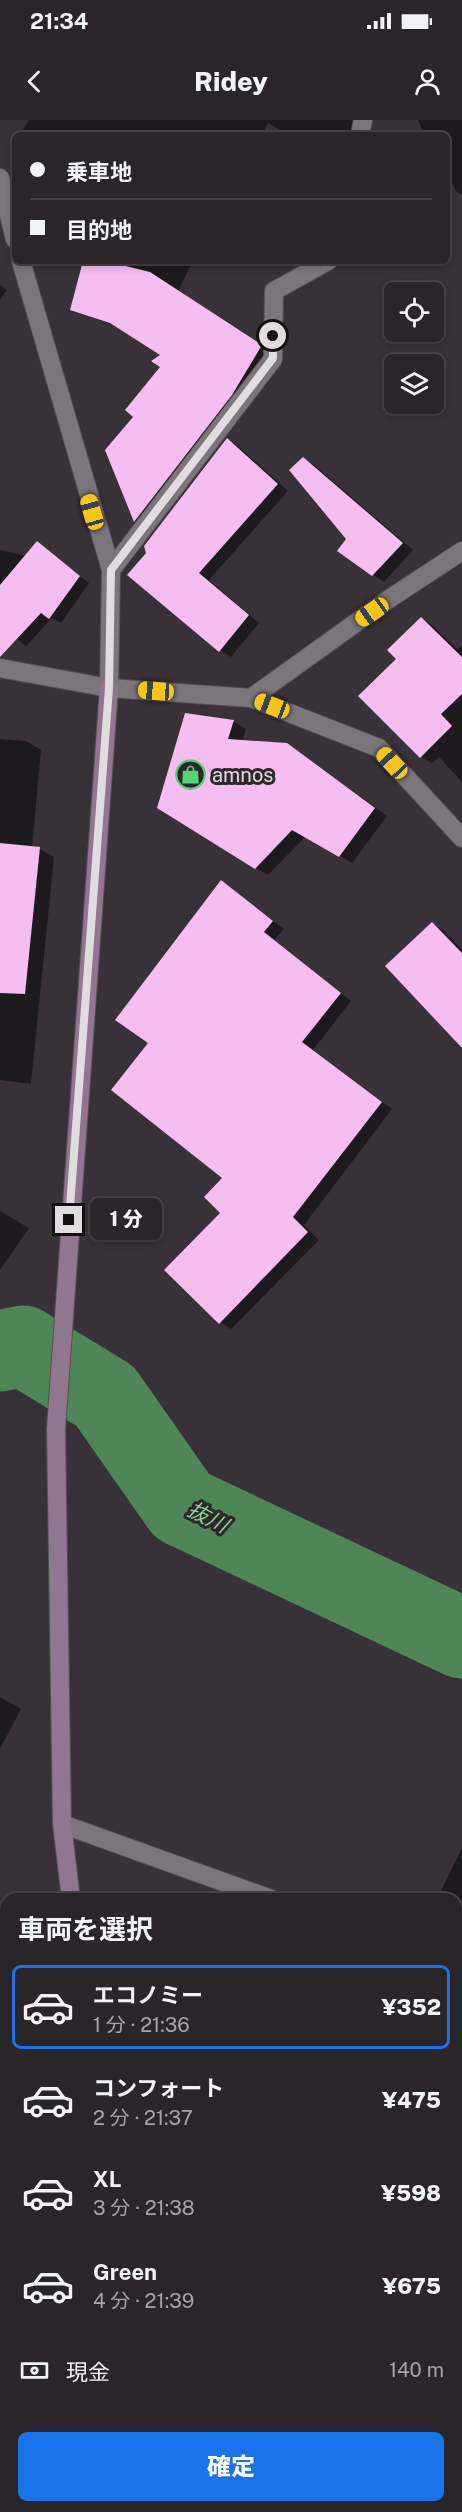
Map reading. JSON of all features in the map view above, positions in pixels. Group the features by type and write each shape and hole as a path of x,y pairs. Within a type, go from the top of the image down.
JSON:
{"street":[{"path":"0,178 12,226"},
{"path":"22,264 111,570 109,688 62,1313 56,1429 62,1824 70,1893"},
{"path":"111,570 273,358 274,291 323,264"},
{"path":"251,698 389,599 462,551"},
{"path":"0,668 109,688 251,698 378,748 462,838"},
{"path":"62,1824 255,1893"}],"building":[{"path":"82,264 117,264 150,272 262,345 232,395 134,522 105,450 133,417 125,410 160,367 151,361 160,355 110,323 70,310"},
{"path":"227,438 278,484 199,573 249,615 219,652 127,575 146,553 144,546"},
{"path":"303,457 403,543 372,576 337,551 346,539 289,470"},
{"path":"37,541 80,576 49,619 41,613 0,657 0,585"},
{"path":"421,617 462,657 462,694 441,714 452,726 420,758 358,696 396,659 387,650"},
{"path":"185,713 234,720 228,739 287,743 375,808 339,857 292,830 255,869 157,808"},
{"path":"0,843 40,847 25,994 0,993"},
{"path":"221,880 273,921 264,932 341,993 302,1042 382,1102 293,1217 308,1232 219,1324 164,1270 220,1213 204,1197 222,1178 111,1090 148,1043 115,1020"},
{"path":"432,922 462,953 462,1048 385,966"}],"waterway":[{"name":"抜川","path":"0,1351 23,1346 105,1396 182,1506 462,1638"}],"place":[{"name":"amnos","path":"191,775"}],"route":[{"path":"69,1220 109,688 111,570 273,358 273,336"}]}
